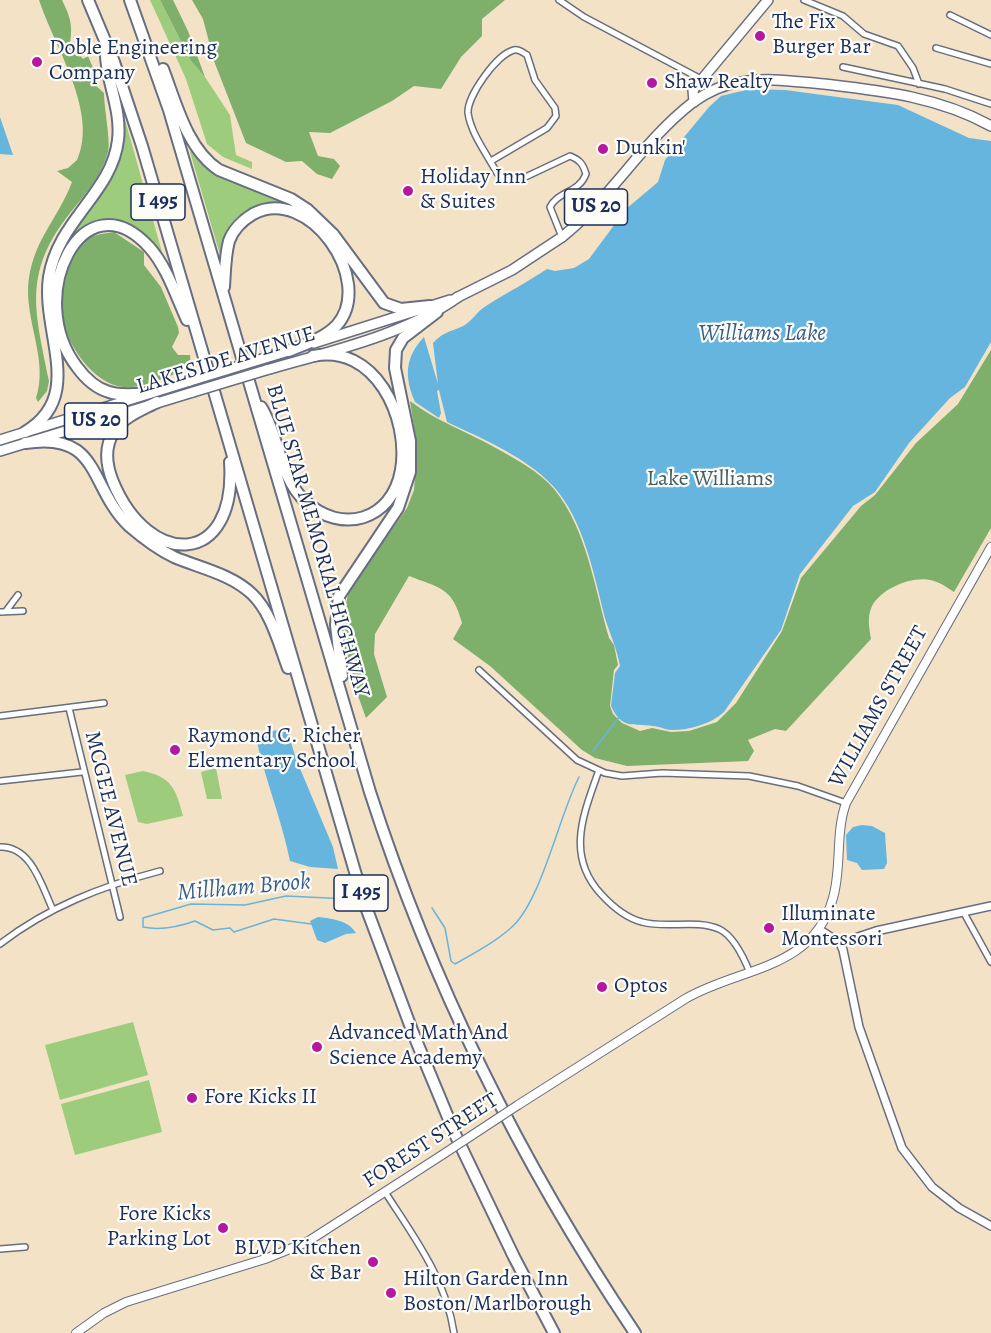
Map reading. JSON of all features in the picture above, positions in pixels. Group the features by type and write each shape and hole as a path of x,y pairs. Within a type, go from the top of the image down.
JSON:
{"highway":[{"name":"I 495","path":"88,0 134,122 363,899 425,1063 472,1173 554,1333"},
{"path":"133,0 189,132 208,163 219,170 291,199 308,210 337,239 384,303 401,309 433,309"},
{"name":"BLUE STAR MEMORIAL HIGHWAY","path":"133,0 167,102 350,721 393,858 471,1046 553,1203 635,1333"},
{"path":"25,438 50,411 57,395 58,377 47,307 53,257 65,232 105,177 116,150 117,107 105,61 106,43"},
{"path":"224,293 228,243 244,221 259,211 277,208 296,212 314,224 332,247 342,267 348,285 347,303 334,328 288,351"},
{"path":"153,398 114,393 98,388 75,365 59,335 55,305 58,275 68,251 90,231 103,226 117,227 138,237 150,249 165,272 205,363"},
{"path":"350,721 337,641 338,603 347,582 404,497 410,472 411,451 395,359 403,338 433,309"},
{"path":"252,393 266,415 292,484 304,501 321,514 340,520 357,520 374,513 388,499 400,473 400,440 390,402 379,382 356,360 340,354 313,356"},
{"path":"153,398 124,420 115,430 107,449 109,472 121,500 139,525 158,539 177,543 190,542 208,536 221,524 227,507 230,475 225,432"},
{"path":"25,438 54,440 75,448 90,465 121,516 147,541 167,554 229,578 254,595 264,610 275,635 323,766"}],"main road":[{"path":"694,102 693,90 768,0"},
{"name":"LAKESIDE AVENUE","path":"153,398 193,392 313,356 433,309 512,270 586,218 669,123 694,102 705,94 739,82 785,80 909,95 948,106 991,126"},
{"name":"LAKESIDE AVENUE","path":"0,451 25,438 153,398 190,381 433,309"},
{"name":"LAKESIDE AVENUE","path":"0,440 12,436 25,438"},
{"name":"WILLIAMS STREET","path":"820,930 833,898 839,827 846,803 991,547"},
{"name":"FOREST STREET","path":"76,1333 104,1313 126,1302 294,1247 325,1232 689,996 792,955 820,930"}],"street":[{"path":"559,0 584,17 701,79"},
{"path":"804,0 843,16 857,31 898,46 913,68 919,84"},
{"path":"950,15 991,34"},
{"path":"936,48 991,64"},
{"path":"490,161 547,128 556,116 555,108 535,80 527,54 519,50 512,50 503,56 470,98 470,120 490,161 496,173 503,180 517,181 562,158 570,156 578,159 586,174 583,182 579,188 559,198 550,207 562,237"},
{"path":"843,67 945,88 991,104"},
{"path":"0,432 12,436"},
{"path":"3,611 18,595"},
{"path":"3,611 24,611"},
{"path":"479,670 577,760 599,770 622,776 682,774 749,776 798,786 846,803"},
{"path":"0,716 104,703"},
{"name":"MCGEE AVENUE","path":"69,708 82,772 120,917"},
{"path":"599,770 581,819 579,837 583,865 596,889 615,907 641,922 717,929 733,942 750,973"},
{"path":"0,781 82,772"},
{"path":"0,847 13,849 28,860 53,910"},
{"path":"0,944 22,927 53,910 111,884 160,871"},
{"path":"840,944 876,931 991,906"},
{"path":"964,913 991,962"},
{"path":"820,930 840,944 859,1027 902,1148 932,1187 959,1208 991,1226"},
{"path":"385,1192 435,1271 446,1299 454,1333"},
{"path":"0,1249 25,1247"}],"green space":[{"path":"39,0 62,0 65,6 71,26 70,43 83,59 88,56 96,75 93,83 104,93 109,147 96,178 53,238 43,258 36,296 40,335 49,381 47,391 38,402 36,398 40,371 29,302 30,272 39,244 72,182 57,171 68,168 77,160 82,141 79,100"},
{"path":"150,0 160,0 191,61 205,77 230,115 236,155 252,162 252,169 223,157 207,144 186,79"},
{"path":"160,0 173,0 188,31 205,77 191,61"},
{"path":"192,0 505,0 482,19 482,36 461,57 441,89 414,86 392,101 330,133 309,132 318,156 334,159 340,166 332,179 317,174 302,161 286,162 246,143 214,61 203,19"},
{"path":"121,116 124,116 165,263 141,236 120,224 108,222 96,224 64,240 104,185"},
{"path":"193,148 196,154 299,209 257,208 223,255 220,255 190,152"},
{"path":"114,232 144,252 144,265 161,287 178,327 179,333 172,347 178,355 190,355 191,368 141,386 124,387 113,384 92,371 75,350 61,315 64,278 75,250 83,241 95,235"},
{"path":"991,350 991,528 954,592 937,582 918,579 899,584 876,599 869,614 871,639 786,731 775,729 748,740 754,751 748,761 627,766 595,758 582,750 490,666 453,639 462,623 449,595 436,586 409,576 375,634 374,654 387,697 366,718 352,679 346,647 344,612 349,590 407,508 414,490 417,448 410,401 430,414 518,460 541,476 554,489 575,522 589,560 609,638 614,645 618,665 614,670 610,706 613,714 622,723 640,731 652,728 671,732 689,731 717,722 736,703 782,631 801,578 861,506 875,495 916,443 958,404"},
{"path":"216,768 222,799 207,799 201,772"},
{"path":"143,771 167,781 175,791 183,816 147,824 138,822 125,775"},
{"path":"133,1022 148,1075 60,1100 45,1045"},
{"path":"149,1080 162,1132 75,1155 61,1104"}],"water":[{"name":"Williams Lake","path":"750,89 785,90 898,105 969,138 991,141 991,342 965,387 950,398 909,443 875,492 853,506 800,574 781,630 724,712 700,726 685,729 669,730 655,726 629,724 619,719 611,706 615,673 620,666 619,660 580,531 564,500 553,486 517,457 447,422 439,390 437,391 441,413 439,418 415,402 409,384 408,368 413,352 424,337 438,384 433,343 436,340 465,325 483,308 547,269 555,271 574,268 589,259 626,209 658,182 665,160 709,107 721,96"},
{"path":"0,117 13,155 0,154"},
{"path":"287,729 296,759 333,847 338,869 310,867 290,861 255,733"},
{"path":"872,826 885,833 887,863 884,869 862,870 857,863 847,860 846,835 853,827"},
{"path":"318,917 349,925 356,933 346,934 325,943 317,940 310,921"}],"waterway":[{"name":"Millham Brook","path":"593,751 620,716"},
{"name":"Millham Brook","path":"432,908 445,928 451,961 455,964 493,942 513,926 533,896 579,777"},
{"name":"Millham Brook","path":"311,924 274,919 234,932 230,928 213,930 195,921 156,929 143,927 143,918 191,904 245,905 286,896 349,899"}],"place":[{"name":"The Fix Burger Bar","path":"760,36"},
{"name":"Doble Engineering Company","path":"37,62"},
{"name":"Shaw Realty","path":"652,83"},
{"name":"Dunkin'","path":"603,149"},
{"name":"Holiday Inn & Suites","path":"408,191"},
{"name":"Raymond C. Richer Elementary School","path":"175,750"},
{"name":"Illuminate Montessori","path":"769,928"},
{"name":"Optos","path":"602,987"},
{"name":"Advanced Math And Science Academy","path":"317,1047"},
{"name":"Fore Kicks II","path":"192,1098"},
{"name":"Fore Kicks Parking Lot","path":"223,1228"},
{"name":"BLVD Kitchen & Bar","path":"373,1262"},
{"name":"Hilton Garden Inn Boston/Marlborough","path":"391,1293"}],"park label":[{"name":"Lake Williams","path":"710,480"}]}
